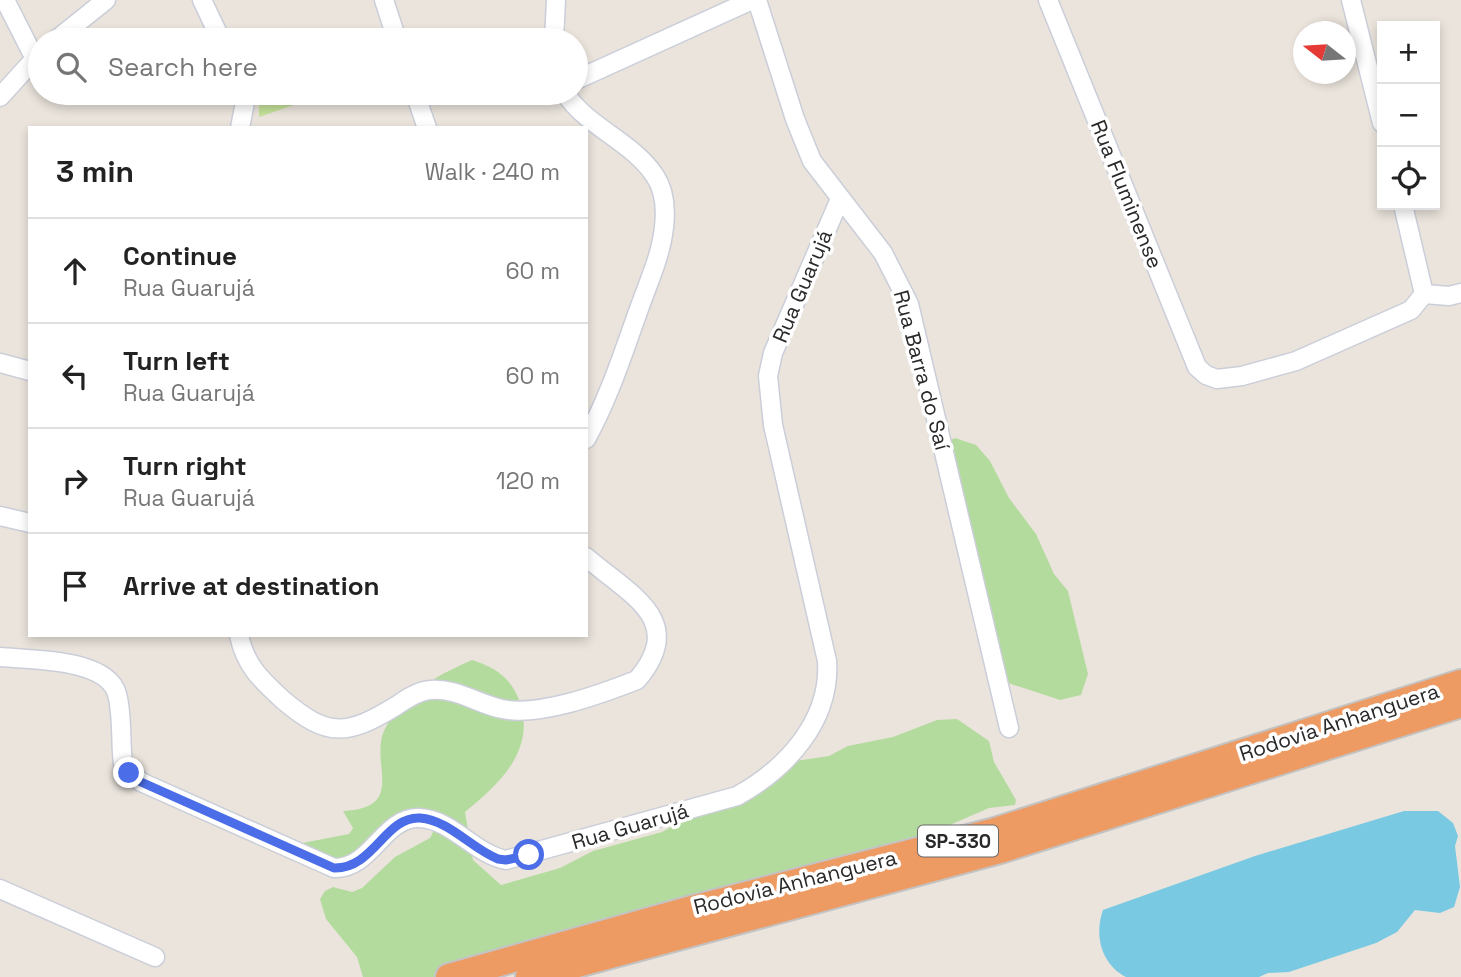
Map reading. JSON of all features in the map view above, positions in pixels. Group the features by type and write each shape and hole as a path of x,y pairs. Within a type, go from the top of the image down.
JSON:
{"highway":[{"name":"Rodovia Anhanguera","path":"449,977 675,914 995,831 1461,683"},
{"name":"Rodovia Anhanguera","path":"529,977 1000,850 1461,704"}],"street":[{"path":"5,0 28,40"},
{"path":"71,28 106,0"},
{"path":"202,0 215,28"},
{"path":"384,0 393,28"},
{"path":"555,28 556,0"},
{"path":"588,75 755,0"},
{"name":"Rua Barra do Saí","path":"755,0 795,119 812,160 883,253 909,303 1009,728"},
{"name":"Rua Fluminense","path":"1048,0 1197,367 1206,375 1217,379 1242,376 1296,361 1411,310 1424,294"},
{"path":"1351,0 1377,103"},
{"path":"0,97 28,65"},
{"path":"240,126 244,105"},
{"path":"419,105 426,126"},
{"path":"573,105 592,123 644,161 656,178 665,203 659,253 611,387 588,435"},
{"name":"Rua Guarujá","path":"0,657 82,666 103,674 117,694 123,764 129,773 141,782 334,868 346,868 358,862 399,824 409,819 433,821 490,856 506,860 737,796 762,782 784,763 818,715 825,695 827,661 773,425 768,376 774,353 840,199"},
{"path":"1404,210 1424,294 1449,296 1461,293"},
{"path":"0,363 27,366"},
{"path":"0,516 28,523"},
{"path":"240,637 249,668 300,715 328,730 344,730 367,724 427,690 444,690 501,709 537,710 637,680 648,667 659,644 655,619 588,558"},
{"path":"0,889 155,957"}],"green space":[{"path":"259,105 294,105 259,117"},
{"path":"955,438 976,445 990,461 1009,498 1036,534 1054,574 1068,591 1088,674 1081,695 1060,700 999,680 936,447"},
{"path":"472,660 496,671 509,682 518,697 524,723 523,738 511,766 490,790 465,812 473,860 501,885 560,868 593,851 662,832 703,809 734,798 789,762 829,756 848,746 893,737 937,720 957,719 989,741 994,762 1016,800 1015,805 989,808 936,831 930,838 481,977 363,977 357,957 326,919 320,899 325,891 333,887 352,892 362,888 395,857 430,838 434,830 425,821 344,867 292,845 349,834 353,828 343,811 364,808 375,801 381,791 382,739 395,713 424,685"}],"water":[{"path":"1404,811 1438,811 1453,823 1458,836 1455,846 1460,887 1454,907 1440,913 1415,910 1397,932 1376,943 1289,972 1268,973 1259,977 1126,977 1105,957 1099,929 1103,910 1255,856"}],"route":[{"path":"129,773 141,782 334,868 346,868 358,862 399,824 409,819 422,818 448,828 498,859 529,855"}]}
